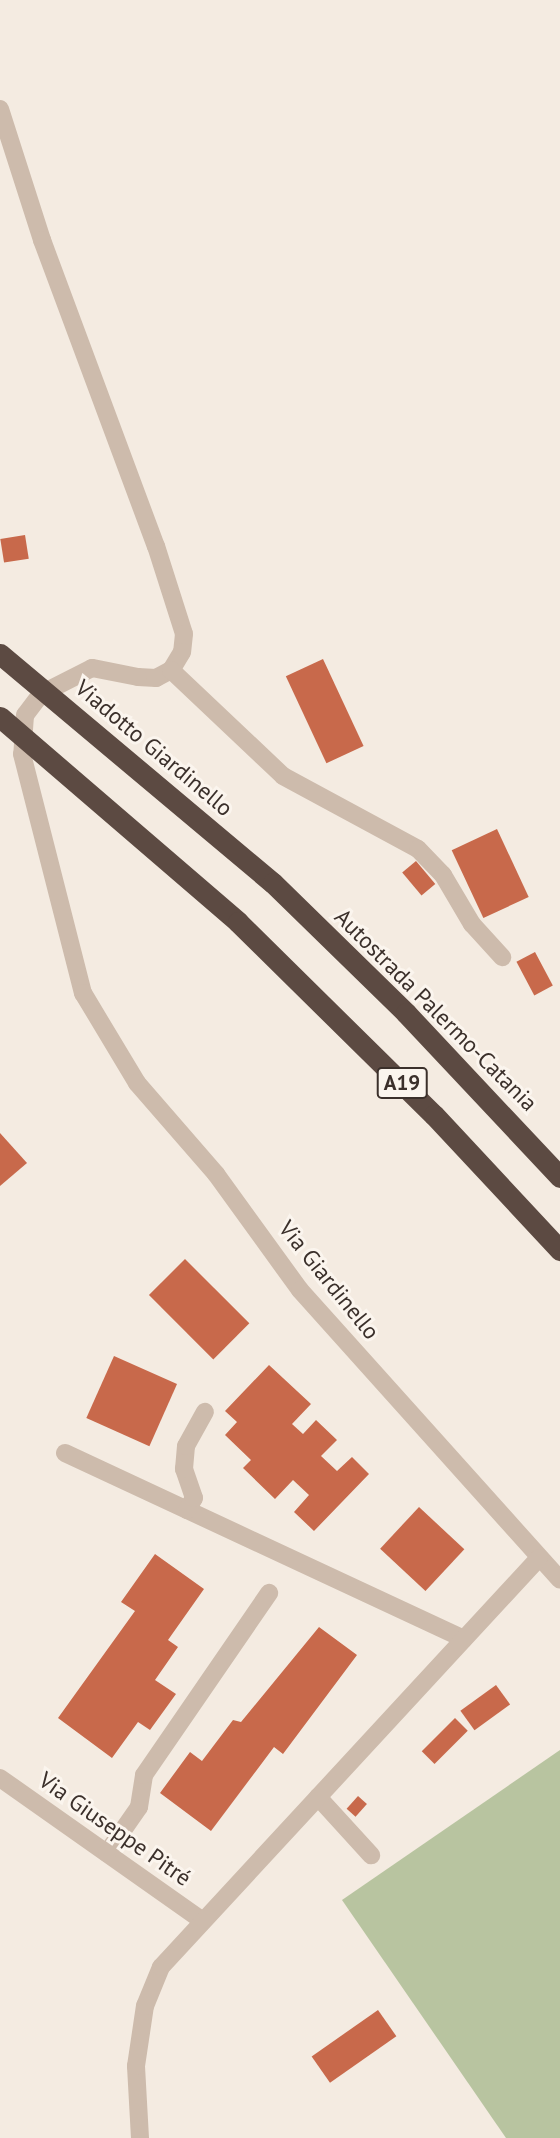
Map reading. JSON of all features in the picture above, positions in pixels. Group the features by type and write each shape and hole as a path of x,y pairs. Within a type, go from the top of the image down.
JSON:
{"highway":[{"name":"Viadotto Giardinello","path":"0,654 273,883"},
{"name":"A19","path":"0,717 238,922 434,1115 560,1250"},
{"name":"Autostrada Palermo-Catania","path":"273,883 406,1013 560,1177"}],"street":[{"path":"0,109 42,240 156,546 184,634 182,652 171,670 283,776 418,849 443,875 472,924 502,957"},
{"name":"Via Giardinello","path":"171,670 156,678 92,668 51,687 24,715 22,754 83,993 137,1083 216,1174 300,1290 560,1580"},
{"path":"187,1510 194,1498 184,1469 186,1446 205,1412"},
{"path":"65,1453 464,1639"},
{"path":"140,2138 136,2066 145,2006 161,1967 539,1558"},
{"path":"107,1853 139,1807 144,1775 269,1593"},
{"name":"Via Giuseppe Pitré","path":"0,1778 203,1921"},
{"path":"318,1797 372,1855"}],"green space":[{"path":"560,1750 560,2138 506,2138 342,1900"}],"building":[{"path":"25,535 29,559 4,563 0,539"},
{"path":"323,659 364,746 326,763 286,676"},
{"path":"497,829 529,897 483,918 452,850"},
{"path":"416,861 435,884 421,896 402,873"},
{"path":"535,952 553,986 534,995 516,962"},
{"path":"0,1133 27,1163 0,1186"},
{"path":"185,1259 249,1323 213,1359 149,1295"},
{"path":"114,1356 177,1384 149,1446 86,1418"},
{"path":"269,1365 311,1404 292,1424 303,1434 316,1420 337,1440 321,1456 337,1471 352,1457 369,1474 314,1531 294,1512 309,1495 293,1480 275,1499 243,1468 251,1460 225,1435 237,1422 225,1411"},
{"path":"419,1507 464,1549 425,1591 380,1549"},
{"path":"155,1554 204,1589 168,1640 178,1647 155,1680 176,1694 150,1730 138,1722 112,1758 58,1718 135,1611 121,1602"},
{"path":"319,1627 357,1655 283,1754 274,1747 211,1831 160,1793 190,1752 202,1761 233,1720 241,1722"},
{"path":"496,1685 510,1704 475,1730 460,1711"},
{"path":"455,1718 468,1731 434,1764 422,1751"},
{"path":"358,1796 367,1804 356,1817 347,1809"},
{"path":"378,2010 396,2036 330,2083 312,2056"}]}
